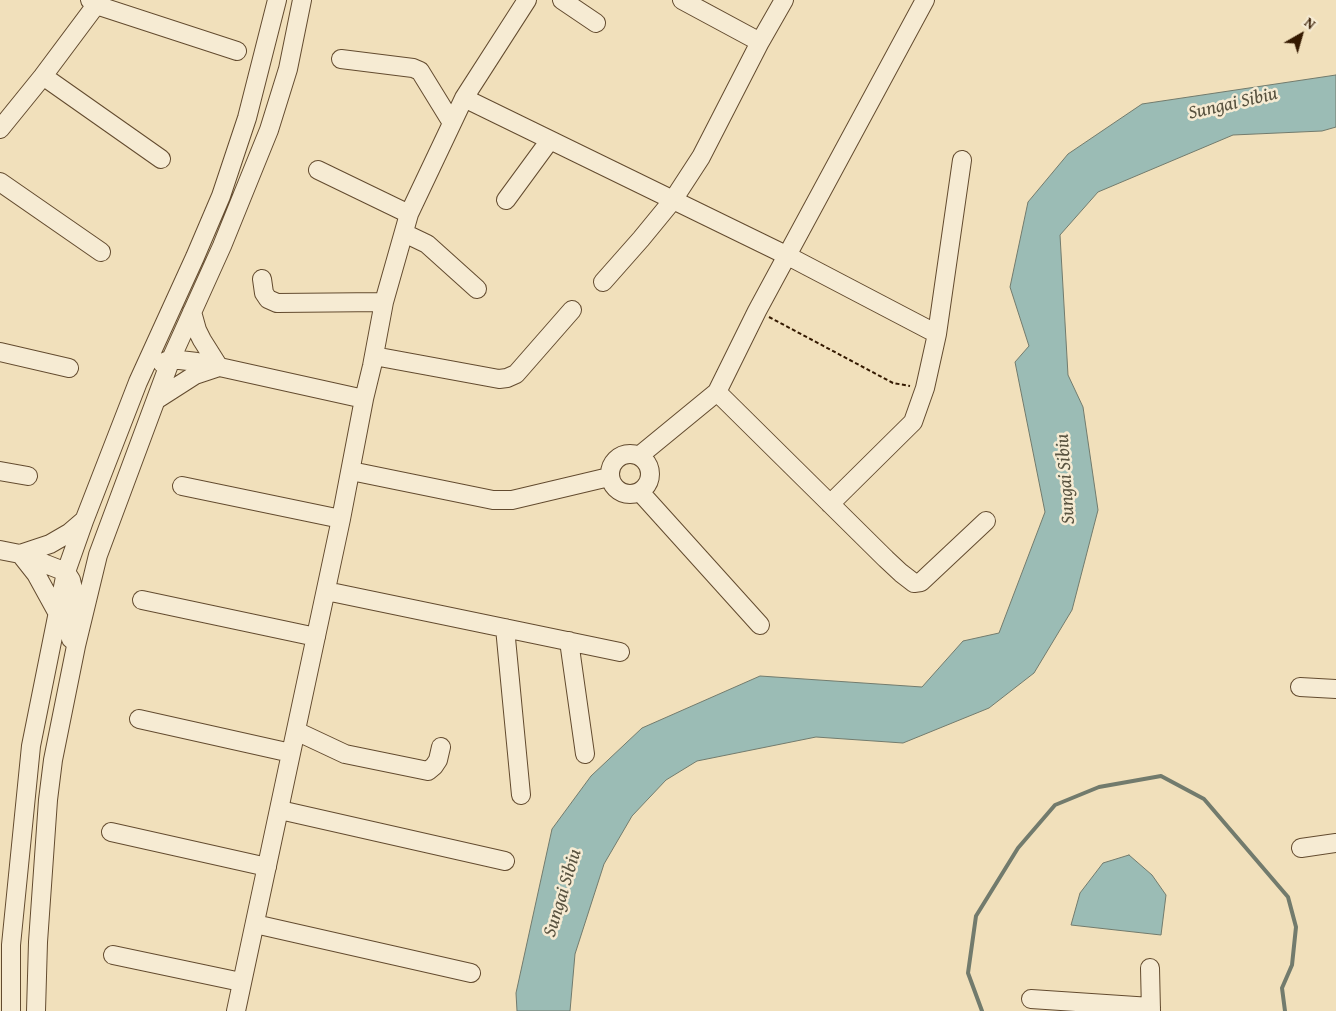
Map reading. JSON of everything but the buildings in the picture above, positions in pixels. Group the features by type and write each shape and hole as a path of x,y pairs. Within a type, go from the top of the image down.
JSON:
{"street":[{"path":"11,1011 11,945 31,746 66,572 84,520 138,382 221,196 247,118 277,0"},
{"path":"36,1011 38,942 48,800 53,760 76,646 98,555 171,358 222,246 269,130 288,69 302,0"},
{"path":"236,1011 326,591 384,302 409,214 464,98 527,0"},
{"path":"562,0 596,23"},
{"path":"682,0 760,42"},
{"path":"603,282 673,200 701,157 760,42 784,0"},
{"path":"639,456 717,392 757,311 925,0"},
{"path":"0,129 43,76 93,2 237,51"},
{"path":"341,59 413,68 420,71 452,123"},
{"path":"43,76 161,159"},
{"path":"464,98 788,256 937,334"},
{"path":"506,200 550,140"},
{"path":"830,504 913,422 925,388 937,334 962,160"},
{"path":"318,170 409,214"},
{"path":"0,182 101,252"},
{"path":"404,233 427,244 477,289"},
{"path":"262,279 264,292 268,299 277,302 384,302"},
{"path":"374,356 498,379 507,378 516,374 572,310"},
{"path":"192,312 197,330 219,367"},
{"path":"0,352 69,368"},
{"path":"138,382 154,366 171,358 364,399"},
{"path":"156,400 194,375 219,367"},
{"path":"717,392 901,574 914,583 921,582 986,521"},
{"path":"631,453 639,456 647,463 650,474 648,484 640,492 632,494 621,492 612,485 609,477 612,464 618,457 631,453"},
{"path":"0,470 28,476"},
{"path":"351,470 493,500 512,500 609,477"},
{"path":"182,486 341,519"},
{"path":"640,492 760,625"},
{"path":"20,554 50,544 69,533 84,520"},
{"path":"0,550 20,554 66,572 71,580 73,589 70,631 71,639 76,646"},
{"path":"20,554 36,574 58,614"},
{"path":"326,591 620,652"},
{"path":"142,600 316,636"},
{"path":"505,628 521,795"},
{"path":"569,641 585,754"},
{"path":"1300,687 1336,688"},
{"path":"139,719 291,753"},
{"path":"296,732 345,754 428,771 438,760 441,747"},
{"path":"280,810 505,861"},
{"path":"111,832 267,867"},
{"path":"1301,848 1336,843"},
{"path":"254,924 471,973"},
{"path":"113,955 241,982"},
{"path":"1031,999 1151,1009 1150,968"}],"path":[{"path":"757,311 893,383 925,388"}],"water":[{"name":"Sungai Sibiu","path":"1336,75 1336,127 1322,131 1233,135 1098,192 1060,235 1068,375 1083,407 1098,510 1072,610 1034,673 989,708 903,743 816,737 697,761 666,780 632,816 604,864 575,954 570,1011 517,1011 516,993 552,829 591,776 642,728 760,676 922,687 963,641 999,633 1045,512 1015,362 1029,346 1010,287 1028,202 1068,154 1142,104"},
{"path":"1129,855 1152,875 1166,895 1161,935 1071,925 1080,893 1103,863"}],"waterway":[{"path":"982,1011 968,973 976,916 1018,848 1055,805 1099,787 1161,776 1204,799 1288,897 1296,927 1292,965 1282,988 1285,1011"}]}
